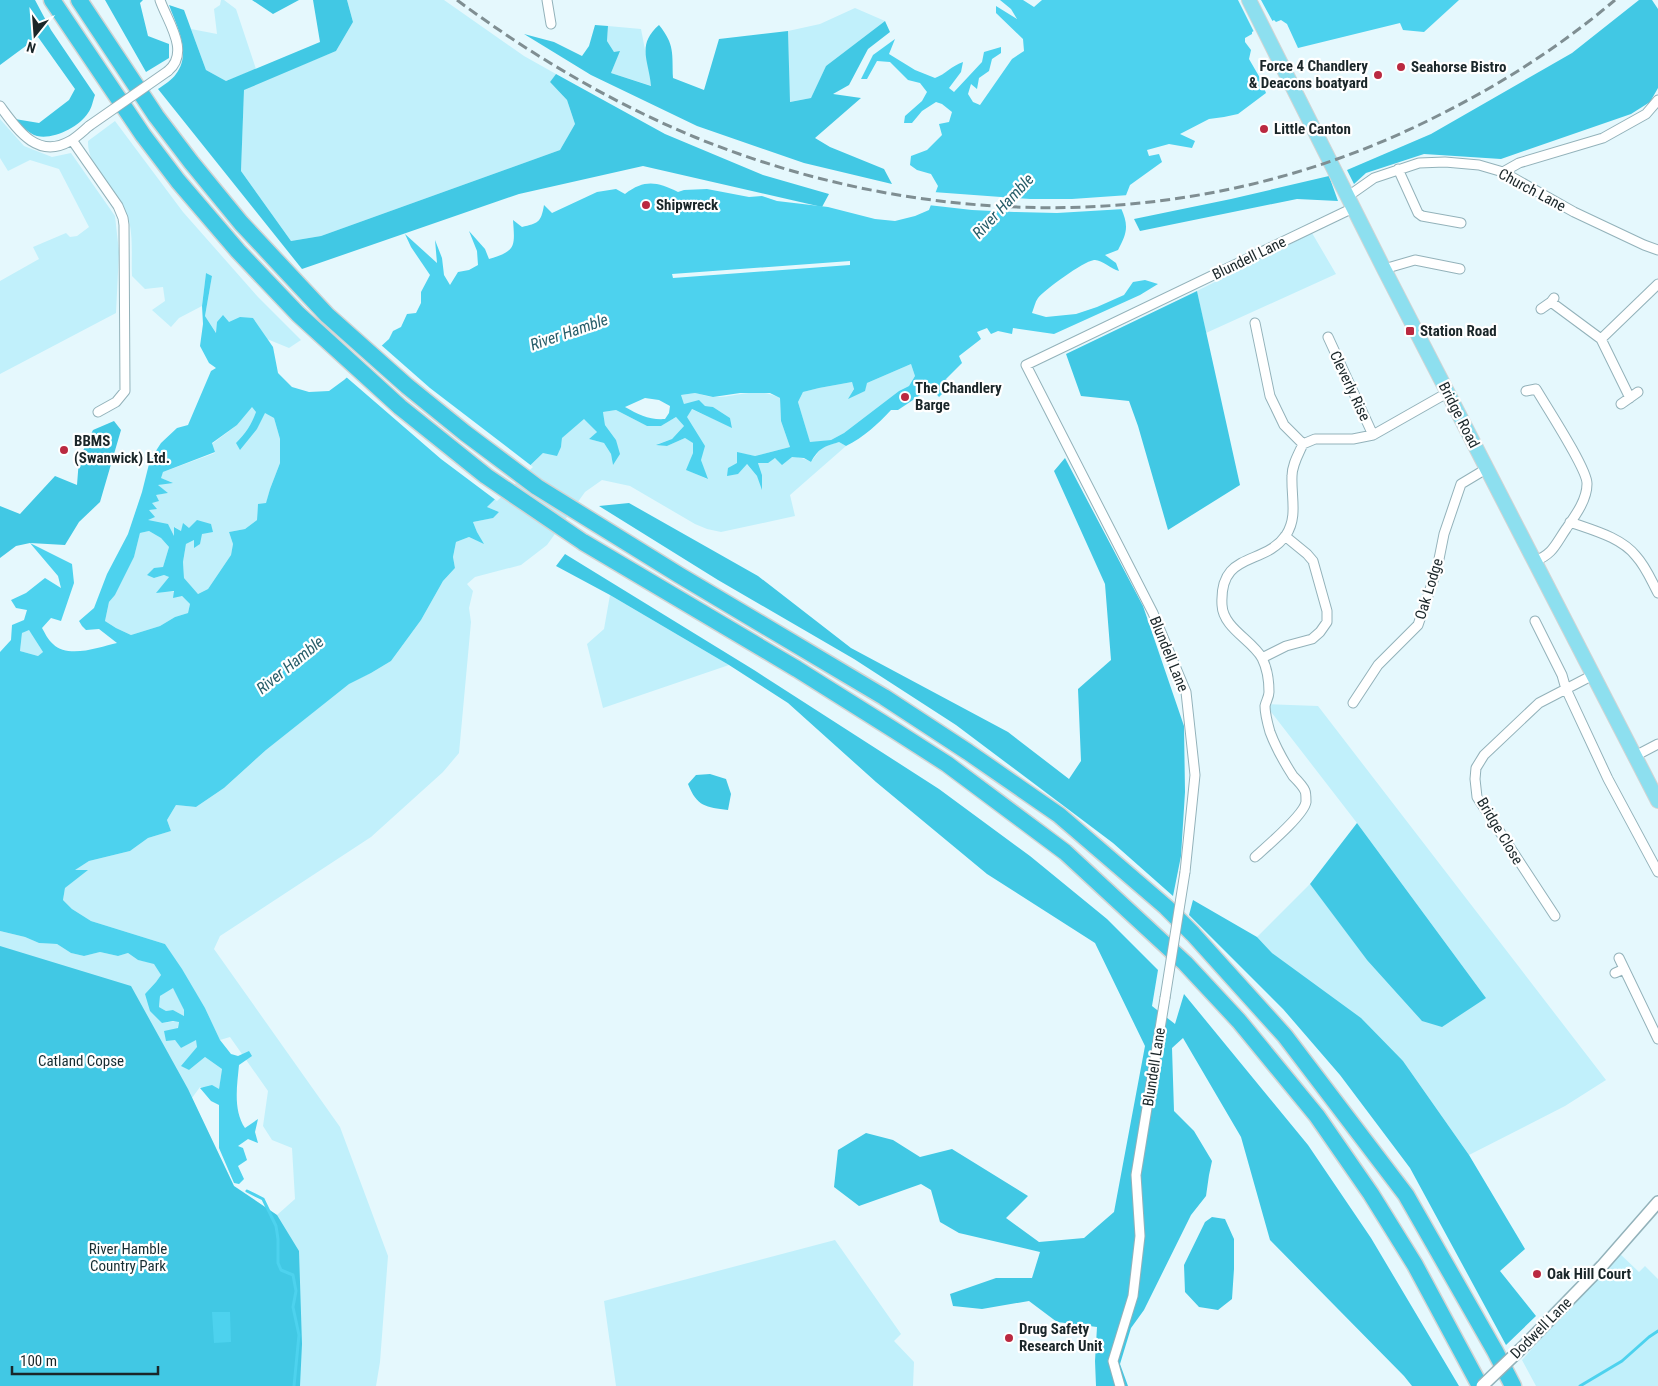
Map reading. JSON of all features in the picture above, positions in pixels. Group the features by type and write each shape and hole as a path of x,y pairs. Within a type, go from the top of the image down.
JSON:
{"highway":[{"path":"52,0 163,162 238,251 298,314 366,378 443,442 515,496 583,542 797,670 947,764 1065,852 1160,939 1200,978 1239,1021 1317,1116 1371,1194 1415,1265 1481,1386"},
{"path":"79,0 173,140 241,223 313,300 388,369 465,433 537,487 594,524 884,697 968,752 1059,815 1166,907 1285,1036 1406,1195 1513,1386"}],"main road":[{"name":"Bridge Road","path":"1249,0 1447,393 1658,802"}],"street":[{"path":"0,106 18,131 35,143 49,147 72,140 173,66 176,60 177,44 160,0"},
{"path":"547,0 551,24"},
{"path":"1503,172 1518,163 1603,138 1646,114 1658,100"},
{"path":"72,140 118,206 124,225 124,391 116,402 98,412"},
{"name":"Church Lane","path":"1350,202 1374,178 1398,169 1419,163 1445,162 1479,165 1503,172 1574,212 1658,250"},
{"path":"1398,169 1418,213 1422,216 1461,223"},
{"name":"Blundell Lane","path":"1120,1386 1113,1362 1133,1296 1140,1236 1136,1175 1185,872 1195,775 1186,692 1153,613 1026,365 1350,202"},
{"path":"1384,269 1415,260 1460,270"},
{"path":"1601,339 1658,284"},
{"path":"1541,309 1553,300 1601,339 1630,398"},
{"path":"1255,323 1270,396 1284,425 1303,444 1293,466 1294,507 1291,525 1285,536 1276,546 1234,567 1226,576 1222,607 1227,620 1262,658 1267,674 1269,693 1265,707 1270,730 1276,747 1287,767 1305,791 1306,803 1301,814 1255,857"},
{"name":"Cleverly Rise","path":"1328,337 1373,435"},
{"path":"1526,391 1536,389 1584,463 1588,483 1585,497 1548,556 1535,561"},
{"path":"1621,404 1638,392"},
{"name":"Cleverly Rise","path":"1303,444 1315,439 1352,439 1373,435 1447,393"},
{"name":"Oak Lodge","path":"1353,703 1378,665 1418,625 1437,569 1444,534 1461,484 1486,469"},
{"path":"1570,522 1618,541 1635,554 1645,567 1658,593"},
{"path":"1262,658 1286,646 1312,639 1320,632 1326,622 1327,611 1313,560 1285,536"},
{"path":"1535,621 1562,675 1566,689 1608,779 1634,824 1658,872"},
{"name":"Bridge Close","path":"1555,916 1477,797 1476,768 1484,755 1540,703 1593,675"},
{"path":"1635,756 1658,744"},
{"path":"1619,958 1658,1039"},
{"path":"1615,973 1624,969"},
{"name":"Dodwell Lane","path":"1481,1386 1527,1344 1602,1266 1658,1202"}],"green space":[{"path":"0,0 35,0 51,30 95,95 90,109 84,118 65,131 50,136 37,136 28,131 15,119 39,123 69,100 75,89 38,37 0,65"},
{"path":"105,0 143,0 140,3 148,36 169,44 169,58 146,72"},
{"path":"221,0 224,0 236,9 256,69 226,81 206,70 191,29 217,34 214,9 220,5"},
{"path":"252,0 299,0 273,14"},
{"path":"313,0 347,0 353,22 336,51 244,90 241,171 291,241 321,236 560,150 575,124 567,100 550,82 556,74 665,134 763,175 829,194 822,207 643,166 519,194 302,269 158,89 174,76 181,66 183,57 182,40 169,5 184,10 206,70 226,81 320,42"},
{"path":"347,0 444,0 524,56 556,74 550,82 567,100 575,124 560,150 321,236 291,241 241,171 244,89 336,51 353,22"},
{"path":"1639,0 1652,0 1658,9 1658,88 1650,102 1631,114 1501,159 1424,154 1366,173 1354,184 1347,170 1431,134 1572,53"},
{"path":"855,8 885,21 826,66 811,98 789,102 788,31 820,24"},
{"path":"885,21 890,32 868,49 849,85 833,94 861,98 815,138 830,147 884,169 892,184 804,163 697,126 591,75 524,34 554,42 582,56 589,46 595,25 608,26 607,41 614,52 620,51 611,73 651,86 646,46 652,32 659,25 670,44 673,78 704,90 719,39 788,31 790,102 811,98 826,66"},
{"path":"608,26 641,29 652,86 611,73 619,52 614,52 607,41"},
{"path":"0,119 24,146 52,157 71,153 115,216 119,252 116,313 0,374 0,281 39,259 33,247 66,233 70,237 77,236 89,227 59,169 30,160 8,171 0,158"},
{"path":"115,121 183,212 258,297 301,340 289,348 267,339 253,318 217,334 205,316 212,276 206,273 202,306 179,318 171,327 152,310 165,301 163,287 145,289 132,276 131,237 127,215 117,197 97,170 89,151 88,141"},
{"path":"1329,176 1338,201 1297,199 1140,231 1134,219 1231,199"},
{"path":"1312,233 1336,274 1206,333 1197,291"},
{"path":"1197,291 1240,485 1168,530 1129,401 1081,396 1066,354"},
{"path":"911,364 915,376 909,386 899,391 844,433 831,440 810,443 798,402 803,392 852,382 854,388 849,398 867,383"},
{"name":"Catland Copse","path":"755,392 780,398 781,421 790,447 755,456 737,453 757,476 762,475 758,463 791,457 798,457 811,462 822,447 839,442 846,446 790,495 795,516 721,532 695,524 630,486 602,480 585,492 547,545 521,565 475,577 467,584 473,591 469,608 471,622 459,753 443,772 371,837 220,936 214,949 340,1127 388,1256 380,1362 376,1386 0,1386 0,931 25,937 39,943 57,944 71,953 84,956 100,952 118,956 128,953 138,960 154,963 161,975 145,994 162,1023 179,1021 175,1040 181,1048 196,1039 198,1047 182,1066 189,1070 205,1057 222,1069 219,1090 200,1087 192,1098 234,1186 277,1215 295,1199 292,1148 272,1140 263,1126 268,1091 230,1037 220,1040 205,1008 165,944 91,921 72,909 63,900 65,888 87,870 74,870 89,861 130,851 148,838 171,831 167,820 176,805 196,807 224,788 266,750 349,683 391,661 421,620 443,581 455,568 453,557 456,542 469,537 483,543 473,522 492,518 499,512 487,507 543,453 561,447 562,438 584,418 597,432 589,439 604,443 611,454 613,465 616,440 605,425 603,412 616,410 647,426 661,426 676,417 684,426 672,439 658,444 667,446 685,438 694,443 693,453 687,470 707,479 695,432 686,418 691,409 732,427 730,418 713,407 684,404 681,395 695,393 709,397 723,397"},
{"path":"252,406 256,412 254,417 236,443 257,429 264,412 274,418 280,439 280,463 266,504 258,505 257,520 245,529 229,532 233,544 231,555 208,589 198,594 184,578 183,562 186,544 194,540 200,544 189,528 181,531 175,527 174,537 146,520 148,510 155,495 168,493 157,485 171,482 160,478 163,472 215,453 212,444 237,425"},
{"path":"114,421 121,430 100,502 79,522 65,545 30,543 16,546 0,558 0,506 20,514 55,476 77,485 79,459 93,430"},
{"path":"1065,458 1143,606 1184,726 1185,792 1181,856 1173,896 1113,843 956,725 854,659 718,580 599,506 629,503 758,576 851,648 1008,732 1069,779 1081,761 1078,689 1111,660 1105,584 1054,471"},
{"path":"149,531 161,538 169,547 163,567 154,578 164,575 169,577 157,592 175,592 190,604 188,613 175,617 160,626 131,635 105,621 109,602 115,595 134,557 140,533"},
{"path":"565,554 754,670 939,789 1030,856 1107,919 1158,970 1152,1006 1175,1024 1184,994 1308,1145 1371,1238 1459,1386 1412,1386 1270,1240 1241,1137 1183,1038 1172,1048 1174,1111 1194,1131 1212,1161 1206,1196 1191,1215 1144,1310 1131,1328 1120,1364 1128,1386 1096,1386 1097,1327 1057,1322 1029,1301 982,1309 953,1306 950,1294 996,1278 1032,1278 1040,1252 959,1233 940,1222 931,1190 921,1184 859,1206 834,1187 838,1150 866,1133 893,1140 920,1157 952,1149 1028,1196 1006,1218 1039,1242 1084,1238 1114,1212 1145,1046 1095,943 987,874 876,782 788,703 729,665 610,595 556,566"},
{"path":"610,595 729,665 603,708 587,644 604,629"},
{"path":"29,629 43,652 38,656 20,651 22,633"},
{"path":"1265,704 1318,706 1606,1080 1565,1106 1469,1155 1403,1061 1272,953 1257,937 1310,884 1367,960 1486,998 1357,823"},
{"path":"710,774 726,779 731,794 728,810 708,807 699,802 691,792 688,784 696,775"},
{"path":"1357,823 1486,998 1442,1027 1422,1021 1367,960 1310,884"},
{"path":"1193,900 1257,937 1272,953 1361,1018 1403,1061 1469,1155 1525,1249 1500,1271 1536,1316 1506,1345 1410,1168 1340,1075 1283,1009 1189,915"},
{"name":"River Hamble Country Park","path":"0,946 131,986 188,1089 234,1186 277,1215 299,1251 302,1344 300,1386 0,1386"},
{"path":"173,987 184,1010 184,1016 173,1010 166,1011 159,1007 160,996"},
{"path":"1212,1217 1225,1219 1234,1239 1232,1299 1218,1310 1199,1307 1185,1292 1184,1265 1205,1222"},
{"path":"835,1240 901,1334 894,1341 914,1362 913,1386 616,1386 604,1301"},
{"path":"1618,1252 1639,1272 1645,1266 1658,1279 1658,1386 1536,1386 1522,1360"}],"water":[{"name":"River Hamble","path":"1000,0 1023,0 1034,7 1042,0 1459,0 1424,32 1403,30 1400,23 1298,48 1287,24 1281,20 1276,22 1274,20 1252,32 1252,34 1245,38 1245,42 1251,50 1249,59 1266,93 1238,114 1209,119 1180,134 1195,141 1192,148 1169,144 1147,150 1149,156 1159,154 1162,162 1130,185 1121,208 1126,225 1123,239 1118,250 1105,255 1116,263 1119,271 1097,260 1088,262 1064,276 1042,294 1037,300 1032,313 1046,317 1076,314 1124,295 1133,282 1145,280 1158,284 1140,295 1054,334 1013,328 1012,334 998,331 991,334 987,328 977,332 981,339 959,356 962,363 946,379 950,386 939,397 931,388 898,410 891,410 859,439 846,446 839,442 829,445 816,454 811,462 804,458 792,457 782,465 775,458 768,463 758,463 762,475 762,490 757,476 747,464 738,474 727,476 728,468 737,463 737,452 755,456 790,447 781,421 780,398 770,393 740,393 713,397 695,393 681,395 684,404 699,400 705,406 713,407 730,418 732,428 692,409 687,417 705,446 701,460 708,479 686,470 693,453 693,443 685,438 667,446 656,445 672,439 684,426 676,417 661,426 647,426 616,410 603,412 605,425 616,440 620,454 613,465 611,454 604,443 589,439 597,432 584,419 562,438 557,456 543,453 487,507 499,512 493,518 473,522 484,544 469,537 456,542 453,557 455,568 443,581 421,620 391,661 349,684 266,750 224,788 196,807 176,805 167,820 171,831 148,838 130,851 89,861 75,870 88,870 65,888 63,900 72,909 91,921 165,944 205,1008 220,1040 231,1054 238,1056 249,1051 252,1056 239,1065 237,1106 245,1128 258,1119 255,1132 258,1143 248,1139 238,1146 243,1148 247,1160 238,1166 244,1179 239,1184 234,1183 219,1148 219,1105 211,1101 200,1088 212,1085 219,1089 222,1069 205,1057 189,1070 181,1066 197,1047 196,1040 181,1048 175,1040 166,1041 164,1031 178,1028 179,1022 162,1023 150,1011 145,994 161,975 154,964 138,960 128,953 118,956 100,952 84,956 71,953 57,944 39,943 25,937 0,931 0,652 11,640 12,625 24,620 27,610 16,608 11,600 26,593 45,578 61,588 58,576 30,543 72,564 74,583 61,621 51,618 42,628 50,641 67,651 84,651 117,643 99,629 86,630 79,621 94,608 107,574 128,534 150,460 161,443 177,428 188,425 211,371 216,368 209,363 200,346 206,273 212,276 205,316 216,333 217,322 223,315 229,322 240,317 253,318 273,347 278,373 292,387 309,392 329,391 344,380 389,339 393,331 401,327 407,314 416,313 421,303 421,292 430,275 411,247 405,234 437,263 435,240 442,258 444,275 450,285 458,272 469,270 478,265 477,251 469,231 485,249 489,259 504,253 512,247 514,236 513,220 522,227 535,223 542,215 544,205 552,213 597,192 616,189 625,194 645,184 657,184 678,192 707,189 749,197 762,196 777,201 828,207 875,219 895,221 915,216 929,210 938,186 931,174 917,170 910,165 911,156 927,150 942,135 939,124 949,122 952,112 936,102 922,111 912,123 904,123 905,116 922,101 927,92 920,83 908,80 890,62 877,61 867,79 861,79 873,55 895,39 889,54 915,70 935,78 963,62 961,72 949,88 954,92 982,62 984,52 1001,47 1001,53 992,59 989,71 979,78 977,89 971,84 968,94 973,102 980,105 1012,59 1024,51 1023,39 996,13 996,6 1017,19 1011,9","holes":["911,364 915,376 909,386 899,391 844,433 831,440 810,442 798,402 803,392 852,382 854,389 848,399 865,391 867,383","645,398 659,400 670,406 669,413 665,419 649,418 625,407","252,407 256,412 254,417 236,443 240,450 257,429 265,413 274,418 280,439 280,463 266,503 258,504 257,520 245,529 229,532 233,544 231,555 208,589 198,594 184,578 183,562 186,544 194,540 194,548 200,544 202,534 213,532 211,524 197,520 189,528 183,523 181,531 174,527 174,536 168,524 148,520 155,517 149,510 157,509 152,503 159,501 156,495 168,493 158,485 173,483 161,478 163,472 215,452 212,443 237,425","149,531 161,538 169,547 163,567 154,568 147,575 154,578 164,575 169,577 156,593 174,591 173,598 182,596 190,604 188,613 175,617 160,626 131,635 105,621 109,602 115,595 134,557 140,533","29,630 43,652 38,656 20,651 22,633","173,988 184,1010 184,1016 173,1010 166,1011 159,1007 160,996"]},
{"path":"212,1312 230,1312 231,1342 214,1343"}],"pier":[{"path":"1238,0 1261,0 1273,22 1254,32"},
{"path":"933,192 1030,199 1072,199 1129,195 1124,209 1057,213 972,210 928,205"},
{"path":"850,261 850,265 673,278 672,274"},
{"path":"380,344 430,388 533,467 497,501 441,459 345,376"}],"waterway":[{"path":"247,1191 263,1199 276,1226 278,1263 281,1270 293,1275 296,1291 293,1307 299,1335 294,1386"},
{"path":"1580,1386 1622,1361 1658,1331"}],"railway":[{"path":"457,0 543,59 634,109 697,138 785,169 876,191 968,204 1060,208 1152,202 1243,186 1332,161 1419,125 1496,84 1545,53 1615,0"}],"place":[{"name":"Seahorse Bistro","path":"1401,67"},
{"name":"Force 4 Chandlery & Deacons boatyard","path":"1378,75"},
{"name":"Little Canton","path":"1264,129"},
{"name":"Shipwreck","path":"646,205"},
{"name":"Station Road","path":"1410,331"},
{"name":"The Chandlery Barge","path":"905,397"},
{"name":"BBMS (Swanwick) Ltd.","path":"64,450"},
{"name":"Oak Hill Court","path":"1537,1274"},
{"name":"Drug Safety Research Unit","path":"1009,1338"}]}
